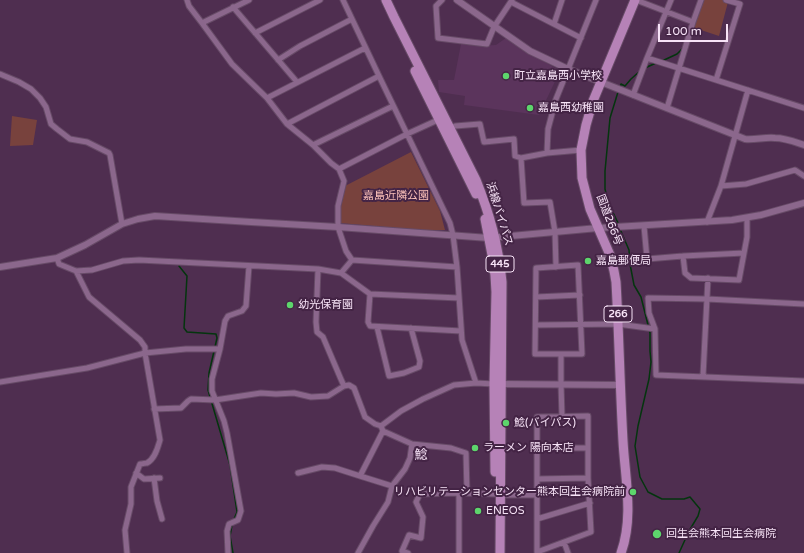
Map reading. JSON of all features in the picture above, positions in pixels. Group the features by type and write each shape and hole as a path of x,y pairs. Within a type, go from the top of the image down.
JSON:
{"highway":[{"name":"浜線バイパス","path":"380,0 389,20 476,180 486,205 492,237 500,262 502,282 498,384 498,495 500,553"},
{"name":"浜線バイパス","path":"386,0 442,118"},
{"name":"国道266号","path":"621,553 628,526 614,271 610,255 590,209 582,178 581,150 593,101 636,0"},
{"name":"浜線バイパス","path":"495,553 498,495"}],"street":[{"path":"187,0 189,6 232,64 268,98 287,124 339,169 344,181 338,206 338,227 346,251 352,260"},
{"path":"202,23 249,0"},
{"path":"255,33 320,0"},
{"path":"343,0 450,223 457,266 462,340 476,383"},
{"path":"442,0 436,6 438,38 487,44 494,26 511,1 581,38"},
{"path":"457,0 530,51 568,69 745,139 784,138 804,145"},
{"path":"554,24 562,0"},
{"path":"547,153 548,129 556,99 596,0"},
{"path":"636,0 693,22"},
{"path":"633,95 671,0"},
{"path":"667,108 701,0"},
{"path":"716,80 740,4 726,0"},
{"path":"233,7 297,82"},
{"path":"278,60 300,46 352,19"},
{"path":"268,98 365,48"},
{"path":"647,58 804,108"},
{"path":"0,74 31,89 46,107 52,124 70,139 87,142 109,153 122,224"},
{"path":"287,124 379,76"},
{"path":"707,222 721,186 748,90"},
{"path":"313,145 394,106"},
{"path":"339,169 442,118"},
{"path":"455,126 480,124 484,142 514,139 515,156 521,158 547,153 581,150"},
{"path":"521,158 524,203 550,202 555,232 556,267"},
{"path":"721,186 746,184 795,170 804,176"},
{"path":"0,268 57,258 85,245 122,224 138,219 156,216 492,237 598,228 732,220 761,215 804,203"},
{"path":"684,256 685,273 691,278 739,280 747,237 746,218"},
{"path":"644,226 647,259 744,253"},
{"path":"57,258 59,264 76,271 92,270 123,261 139,260 318,269 341,273 370,294 459,298"},
{"path":"352,260 457,266"},
{"path":"341,273 352,260"},
{"path":"578,265 580,295 582,354 535,354 536,268 578,265"},
{"path":"228,553 227,531 229,524 238,520 241,511 227,433 224,421 212,391 212,378 220,349 225,320 228,316 242,311 246,306 249,266"},
{"path":"318,269 317,332 323,337 344,386"},
{"path":"76,271 89,297 140,340 145,347 160,440 152,459 148,462 140,464 131,487 131,504 125,530 127,553"},
{"path":"703,376 708,278"},
{"path":"370,294 368,322 370,326 461,331"},
{"path":"536,297 580,295"},
{"path":"804,304 707,299 648,298 649,312 655,329 656,375 804,381"},
{"path":"536,325 618,324 655,329"},
{"path":"377,327 389,376 404,373 419,367 420,361 411,328"},
{"path":"0,382 87,368 145,354 186,349 220,349"},
{"path":"561,354 562,417"},
{"path":"360,476 382,428 401,411 454,385 476,383 621,385"},
{"path":"154,409 181,408 191,399 215,400 261,393 294,393 311,396 328,396 344,386 349,385 354,388 365,418 391,435 412,444 451,448 466,453 466,494"},
{"path":"588,416 590,532 537,552 537,448 537,417 588,416"},
{"path":"358,553 388,502 392,486 405,469 410,458 412,444"},
{"path":"537,448 588,448"},
{"path":"298,473 322,468 335,468 392,486"},
{"path":"136,473 144,479 157,478 157,501 162,519"},
{"path":"536,479 588,478"},
{"path":"589,493 627,492"},
{"path":"408,553 402,551 409,535 421,538 423,517 416,502 420,494 460,493 537,495"},
{"path":"459,553 460,493"},
{"path":"537,519 590,503"},
{"path":"564,542 568,553"}],"shaded area":[{"name":"町立嘉島西小学校","path":"506,38 560,71 539,115 464,105 465,96 439,92 438,80 454,80 461,44 479,46 496,45"}],"green space":[{"path":"702,0 723,0 728,2 719,36 692,27"},
{"path":"12,116 37,120 33,145 10,146"},
{"name":"嘉島近隣公園","path":"411,152 440,211 445,230 418,230 340,223 341,206 345,186"}],"waterway":[{"path":"662,61 677,54 684,47"},
{"path":"645,68 656,63"},
{"path":"620,88 621,84 625,86 640,71"},
{"path":"618,92 610,118 605,171 605,189 608,202 619,225"},
{"path":"620,229 629,250 634,285 641,297 650,333 651,362 649,379 635,446 640,477 648,492 662,499 684,499 690,497 700,509 698,516 679,553"},
{"path":"179,266 187,276 184,328 187,332 216,334 217,338 209,373 208,390 230,465 237,512 234,519"},
{"path":"232,525 230,536 233,553"}],"place":[{"name":"町立嘉島西小学校","path":"506,76"},
{"name":"嘉島西幼稚園","path":"530,108"},
{"name":"嘉島郵便局","path":"588,261"},
{"name":"幼光保育園","path":"290,305"},
{"name":"鯰(バイパス)","path":"506,423"},
{"name":"ラーメン 陽向本店","path":"475,448"},
{"name":"リハビリテーションセンター熊本回生会病院前","path":"633,492"},
{"name":"ENEOS","path":"478,511"},
{"name":"回生会熊本回生会病院","path":"657,534"}],"district":[{"name":"鯰","path":"421,456"}]}
